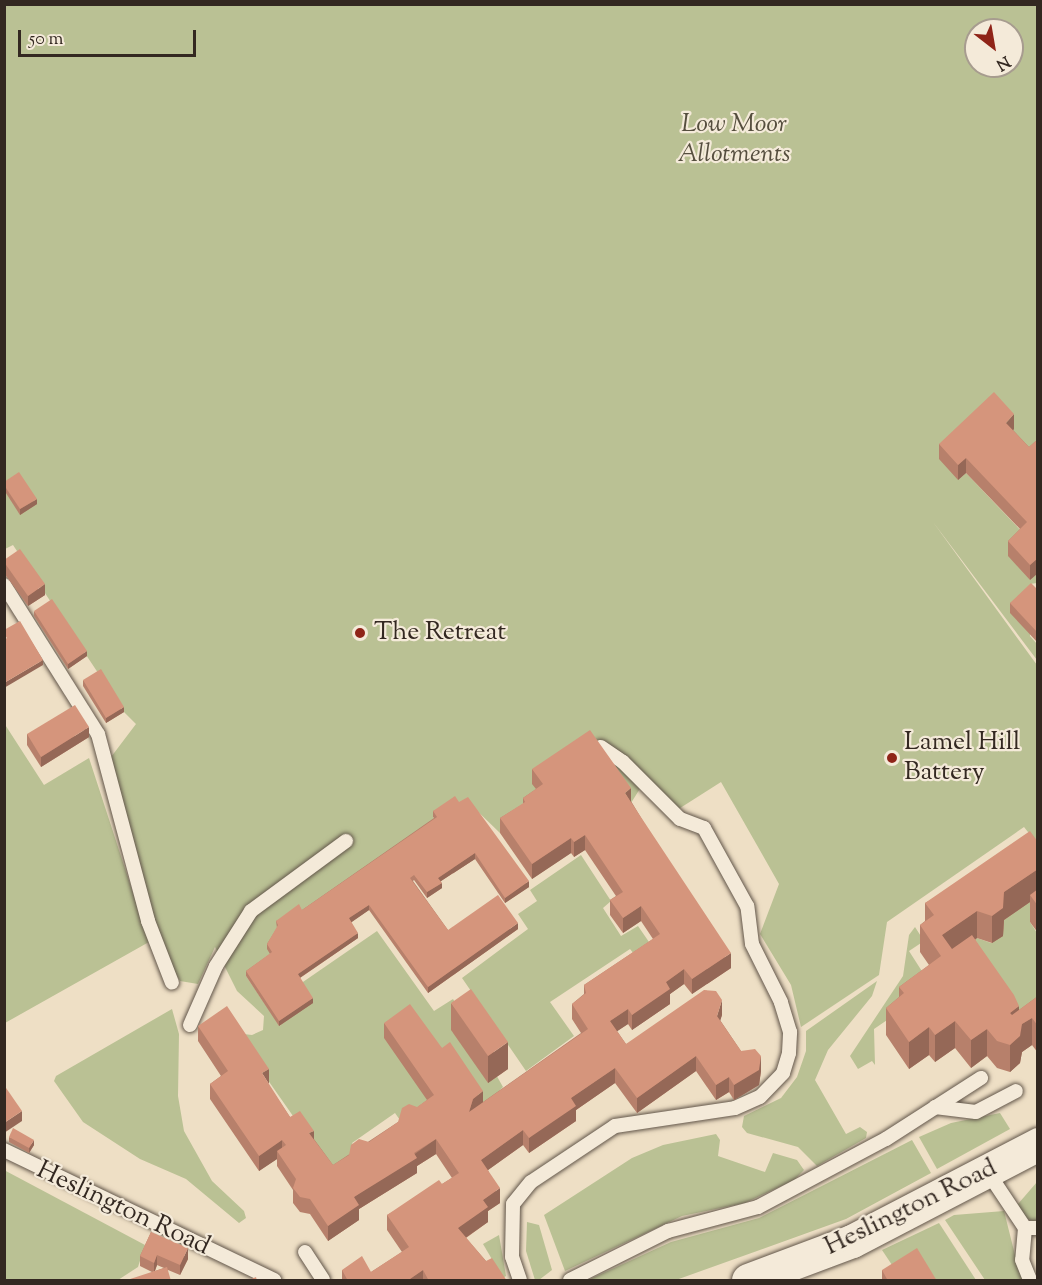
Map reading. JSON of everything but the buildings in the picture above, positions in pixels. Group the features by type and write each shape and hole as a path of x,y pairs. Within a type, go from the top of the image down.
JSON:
{"street":[{"name":"Heslington Road","path":"748,1281 852,1241 1038,1144"}],"lane":[{"path":"4,585 98,734 148,921 172,983"},
{"path":"520,1281 512,1257 513,1204 531,1182 615,1126 735,1108 760,1097 783,1072 789,1053 790,1032 781,1002 752,944 747,906 704,828 680,819 623,762 601,747"},
{"path":"190,1025 216,966 251,911 346,841"},
{"path":"570,1281 668,1231 758,1207 886,1139 981,1078"},
{"path":"935,1107 976,1112 1016,1091"},
{"name":"Heslington Road","path":"4,1150 274,1281"},
{"path":"987,1171 1031,1228 1022,1260 1030,1281"},
{"path":"305,1252 323,1281"}],"green space":[{"name":"Low Moor Allotments","path":"5,5 1037,5 1037,454 1029,462 994,407 958,480 966,473 1027,537 1030,580 1037,573 1037,583 1030,584 1030,636 1037,644 1037,660 933,522 1037,665 1037,869 1036,842 1024,827 887,922 879,975 801,1027 791,985 760,934 779,884 721,782 677,810 646,779 631,803 533,783 543,799 525,817 500,833 468,802 433,817 437,822 278,930 272,957 246,976 280,1026 300,984 377,931 434,1011 453,999 503,1087 471,1120 434,1110 402,1123 395,1113 352,1143 359,1154 332,1181 300,1126 235,1033 252,1035 263,1030 264,1016 237,991 215,947 198,984 180,981 157,943 108,761 136,724 124,712 13,545 5,549"},
{"path":"4,723 44,785 89,758 149,942 5,1023"},
{"path":"581,855 611,901 603,908 621,936 638,926 649,942 634,954 630,949 550,1002 574,1036 526,1071 462,978 528,929 518,914 537,901 530,890"},
{"path":"1037,896 1030,922 1037,933 1037,1023 942,962 977,938 991,943 1002,936 1004,920"},
{"path":"915,927 924,941 909,951 925,976 893,1016 874,1029 875,1065 872,1061 858,1069 850,1056 903,976 909,935"},
{"path":"877,981 872,996 828,1050 815,1080 846,1134 860,1127 867,1132 866,1138 817,1166 798,1147 747,1133 742,1127 744,1116 781,1098 797,1077 806,1051 806,1031"},
{"path":"172,1009 179,1034 178,1096 184,1131 212,1181 244,1211 246,1218 239,1223 186,1179 140,1159 83,1122 54,1081 56,1076"},
{"path":"1000,1113 1010,1129 937,1169 919,1137 951,1123"},
{"path":"716,1134 720,1140 718,1156 765,1172 773,1153 797,1160 804,1170 794,1180 745,1203 682,1216 565,1271 544,1215 632,1158 663,1145"},
{"path":"912,1140 931,1173 846,1219 676,1280 588,1280 671,1242 759,1218"},
{"path":"4,1170 145,1245 138,1267 118,1280 5,1280"},
{"path":"1037,1182 1037,1220 1033,1221 1024,1217 1018,1204"},
{"path":"1004,1211 1016,1259 1024,1280 985,1280 945,1220 954,1215"},
{"path":"527,1222 539,1225 552,1270 539,1280 535,1280 526,1251"},
{"path":"939,1223 976,1280 931,1280 896,1271 882,1250"},
{"path":"499,1235 506,1276 503,1278 483,1244"}],"place":[{"name":"The Retreat","path":"360,633"},
{"name":"Lamel Hill Battery","path":"892,758"}]}
